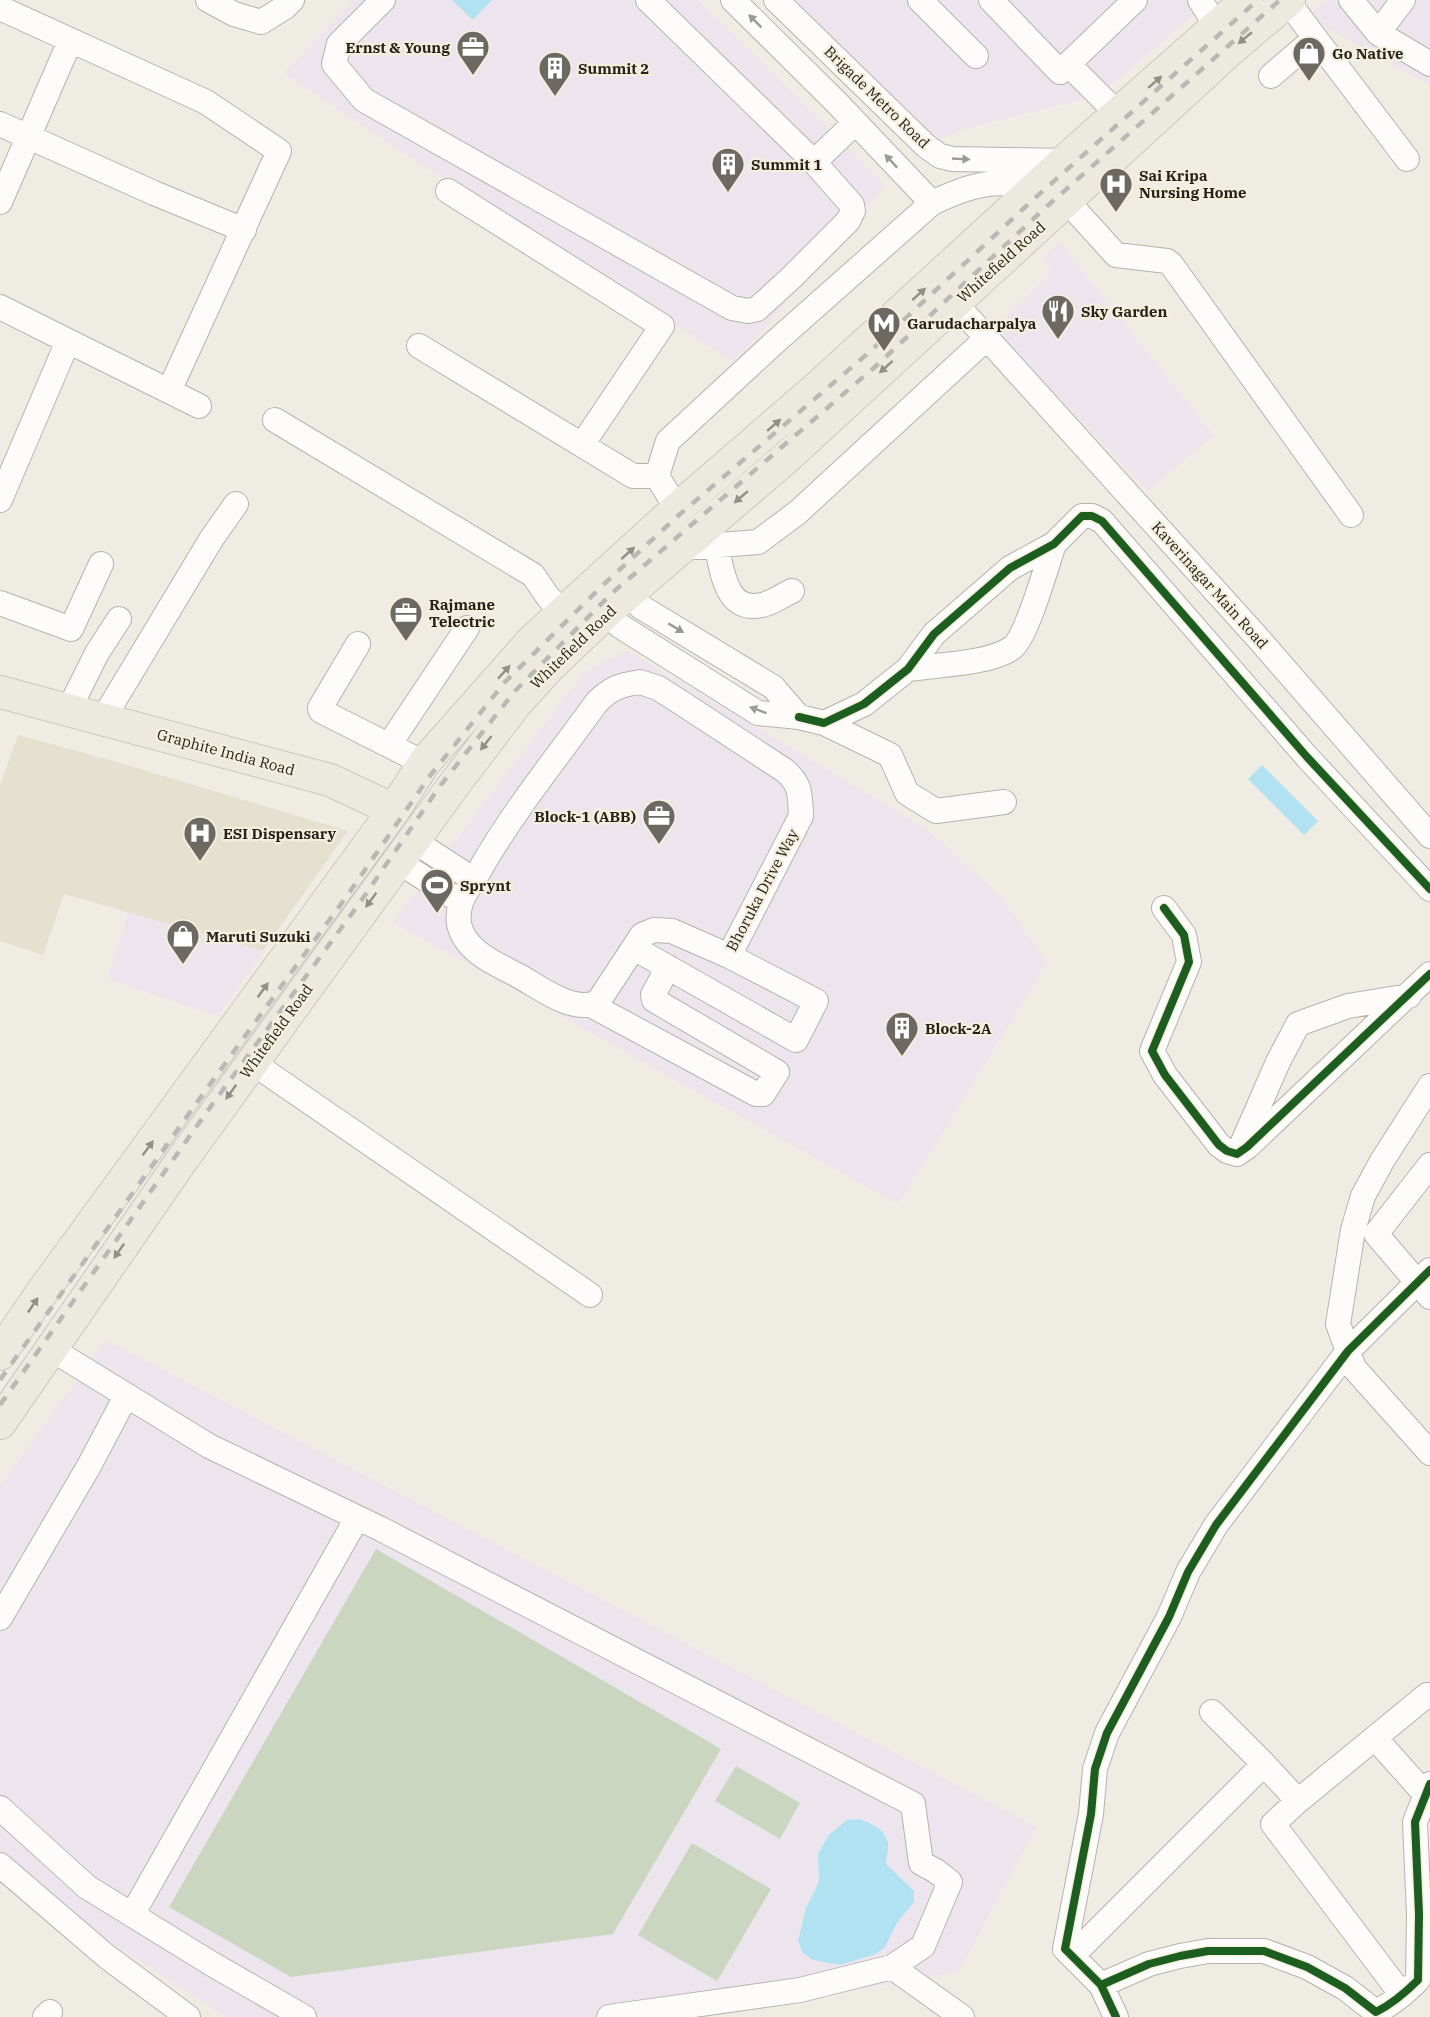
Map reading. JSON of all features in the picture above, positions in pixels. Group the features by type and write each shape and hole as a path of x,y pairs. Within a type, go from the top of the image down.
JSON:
{"main road":[{"name":"Whitefield Road","path":"424,763 532,641 562,612 818,387 1038,185 1247,0"},
{"name":"Whitefield Road","path":"0,1424 178,1166 453,786 505,718 549,667 605,614 787,457 1231,49 1288,1"},
{"name":"Graphite India Road","path":"0,692 330,780 394,810"},
{"path":"480,699 505,718"},
{"path":"0,1354 40,1295 394,810 424,763"}],"street":[{"path":"208,0 234,14 261,22 292,0"},
{"path":"382,0 339,44 334,64 364,100 732,308 748,312 757,309 851,217 852,205 814,162 648,0"},
{"name":"Brigade Metro Road","path":"734,0 932,203"},
{"name":"Brigade Metro Road","path":"776,0 926,146 940,156 953,159 1065,161"},
{"path":"920,0 976,56"},
{"path":"991,0 1060,72 1069,66 1135,0"},
{"path":"1200,0 1217,27"},
{"path":"1351,0 1378,33 1430,64"},
{"path":"1378,33 1403,0"},
{"path":"1288,1 1407,159"},
{"path":"0,8 206,102 279,151 169,391"},
{"path":"1271,76 1315,38"},
{"path":"0,202 70,41"},
{"path":"1069,66 1118,114"},
{"path":"814,162 855,123"},
{"path":"0,124 154,193 244,230"},
{"path":"677,509 657,476 668,441 774,342 932,203 961,189 982,184 1002,182 1038,185"},
{"path":"448,191 662,326 582,445"},
{"path":"1067,201 1116,255 1167,261 1171,264 1351,515"},
{"name":"Kaverinagar Main Road","path":"955,303 1257,637 1430,836"},
{"path":"0,307 199,406"},
{"path":"681,548 758,542 797,513 987,338"},
{"path":"0,500 68,341"},
{"path":"419,346 633,476 657,476"},
{"path":"275,420 533,574 548,597 562,612"},
{"path":"103,718 212,538 236,504"},
{"path":"824,723 864,704 908,669 934,634 1010,568 1054,544 1082,516 1092,516 1102,521 1307,757 1430,889"},
{"path":"716,544 724,581 732,597 744,604 761,605 792,591"},
{"path":"908,669 989,658 1014,647 1031,615 1054,544"},
{"path":"0,603 71,628 101,564"},
{"path":"629,594 642,607 773,687 799,717"},
{"path":"605,614 620,626 758,712 799,717 824,723 890,755 907,793 936,812 1004,802"},
{"path":"68,711 97,653 119,619"},
{"path":"388,745 467,628"},
{"path":"358,644 320,709 328,716 424,763"},
{"name":"Bhoruka Drive Way","path":"461,902 498,838 597,702 609,691 624,685 640,682 658,688 795,779 801,799 801,816 729,956 672,931 654,930 642,935 606,993 598,1002 591,1005"},
{"path":"406,852 474,880"},
{"path":"406,852 461,902 459,926 475,951 557,997 576,1004 591,1005 756,1094 763,1094 816,1001 729,956"},
{"path":"1164,908 1184,935 1189,962 1152,1051 1165,1075 1219,1145 1237,1154"},
{"path":"634,948 795,1040"},
{"path":"668,967 653,995 654,1000 777,1072"},
{"path":"1237,1154 1430,974"},
{"path":"1237,1154 1278,1062 1298,1024 1348,1006 1409,996"},
{"path":"253,1063 590,1295"},
{"path":"1430,1086 1382,1161 1363,1196 1353,1230 1338,1324 1354,1368 1430,1453"},
{"path":"1116,2017 1101,1985 1065,1949 1091,1814 1095,1770 1107,1733 1169,1617 1188,1572 1216,1525 1348,1352 1426,1283 1376,1234 1430,1165"},
{"path":"51,1349 209,1446 357,1518 913,1804 921,1863 950,1882 923,1946 892,1967 800,1990 609,2017"},
{"path":"0,1618 89,1466 126,1396"},
{"path":"132,1915 357,1518"},
{"path":"1416,1990 1273,1824 1300,1799 1427,1695"},
{"path":"1212,1712 1298,1801 1300,1799"},
{"path":"1375,1738 1428,1789 1415,1822 1419,1914 1416,1990"},
{"path":"1072,1956 1264,1764"},
{"path":"0,1808 87,1887 304,2017"},
{"path":"1415,1822 1430,1842"},
{"path":"0,1865 106,1956 188,2017"},
{"path":"1101,1985 1149,1964 1180,1956 1208,1951 1264,1951 1307,1967 1345,1988 1373,2015 1416,1990"},
{"path":"892,1967 962,2017"}],"shaded area":[{"path":"354,0 698,0 886,185 734,362 402,152 284,73"},
{"path":"795,0 1208,0 1100,95 968,128 937,140"},
{"path":"1326,0 1430,0 1430,85 1307,17"},
{"path":"1059,242 1213,435 1148,491 993,329 1053,271 1043,257"},
{"path":"627,650 925,828 1002,898 1047,963 898,1204 393,922 584,673"},
{"name":"ESI Dispensary","path":"18,735 348,831 263,951 64,894 43,955 0,941 0,786"},
{"name":"Maruti Suzuki","path":"128,912 263,951 218,1016 108,979"},
{"path":"106,1340 1036,1827 958,1972 697,2017 226,2017 11,1877 0,1867 0,1486"}],"green space":[{"path":"376,1549 721,1749 613,1934 291,1977 169,1907"},
{"path":"736,1766 800,1803 780,1839 715,1801"},
{"path":"692,1843 771,1889 717,1981 638,1935"}],"water":[{"path":"452,0 492,0 473,20"},
{"path":"1262,765 1318,821 1304,835 1248,779"},
{"path":"858,1819 872,1824 884,1834 888,1845 886,1864 914,1891 914,1902 897,1923 885,1947 876,1954 840,1965 813,1960 803,1953 798,1941 806,1908 819,1882 818,1854 829,1835 847,1820"}],"railway":[{"path":"0,1380 349,893 429,777 505,682 604,584 679,515 866,355 1036,197 1258,0"},
{"path":"0,1405 206,1113 361,901 440,786 515,691 611,594 876,366 1045,208 1280,0"}],"cycle path":[{"path":"799,717 824,723 864,704 908,669 934,634 1010,568 1054,544 1082,516 1092,516 1102,521 1307,757 1430,889"},
{"path":"1164,908 1184,935 1189,962 1152,1051 1165,1075 1219,1145 1237,1154 1430,974"},
{"path":"1116,2017 1101,1985 1065,1949 1091,1814 1095,1769 1107,1733 1169,1617 1188,1572 1216,1525 1348,1351 1430,1270"},
{"path":"1101,1985 1149,1964 1180,1956 1208,1951 1264,1951 1307,1967 1345,1988 1376,2012 1403,1994 1418,1980 1419,1914 1415,1822 1430,1784"}],"place":[{"name":"Ernst & Young","path":"473,76"},
{"name":"Go Native","path":"1309,82"},
{"name":"Summit 2","path":"555,97"},
{"name":"Summit 1","path":"728,193"},
{"name":"Sai Kripa Nursing Home","path":"1116,213"},
{"name":"Sky Garden","path":"1058,340"},
{"name":"Garudacharpalya","path":"884,352"},
{"name":"Rajmane Telectric","path":"406,642"},
{"name":"Block-1 (ABB)","path":"659,845"},
{"name":"ESI Dispensary","path":"200,862"},
{"name":"Sprynt","path":"437,914"},
{"name":"Maruti Suzuki","path":"183,965"},
{"name":"Block-2A","path":"902,1057"}]}
